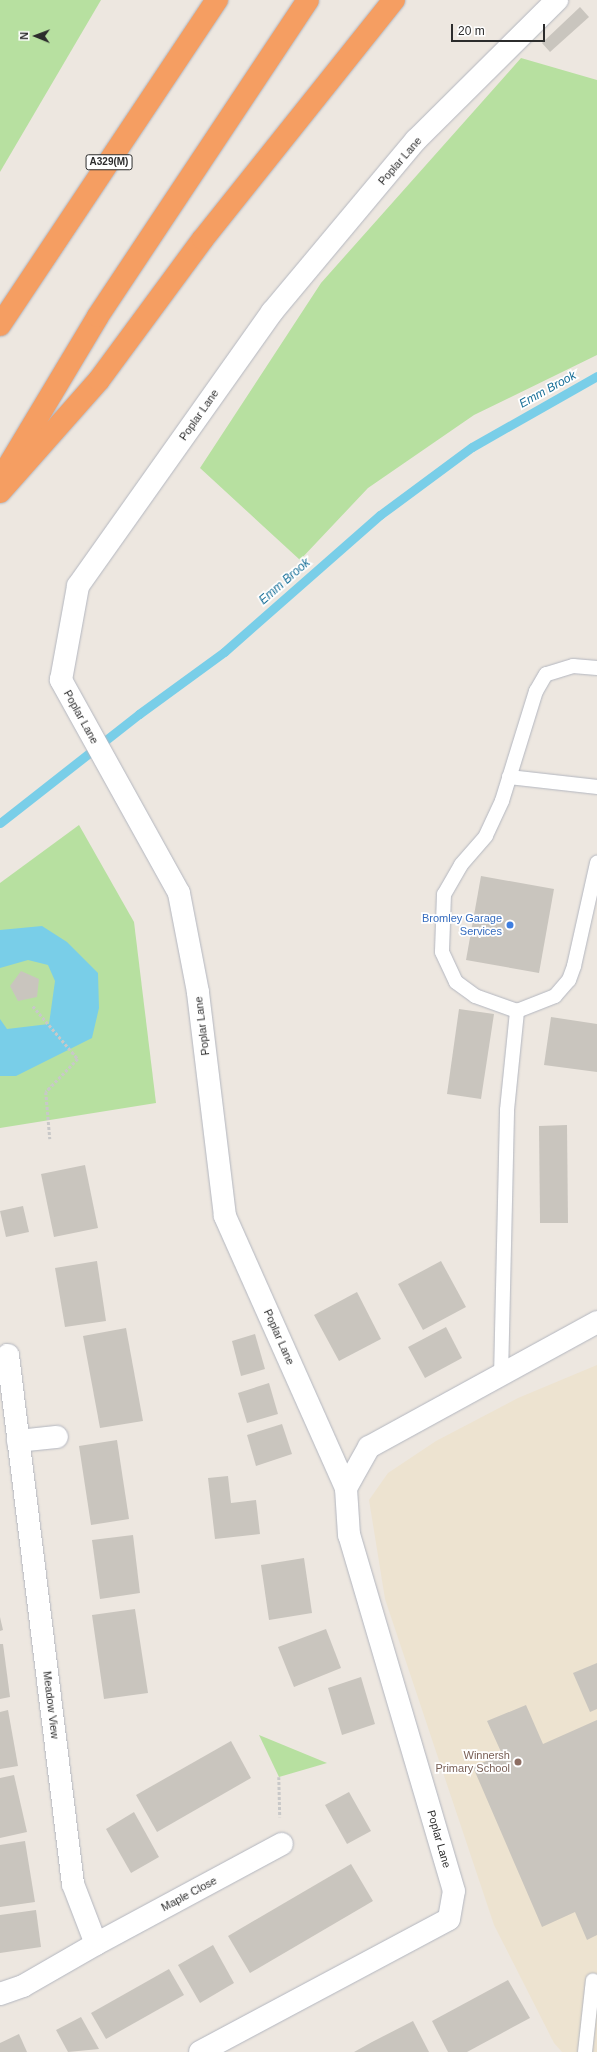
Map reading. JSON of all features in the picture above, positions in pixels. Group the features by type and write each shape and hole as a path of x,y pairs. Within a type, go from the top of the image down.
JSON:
{"highway":[{"name":"A329(M)","path":"0,325 217,0"},
{"path":"0,480 98,316 308,0"},
{"path":"0,492 99,380 203,239 394,0"}],"street":[{"name":"Poplar Lane","path":"200,2052 449,1919 454,1890 349,1535 346,1488 225,1216 198,992 179,893 61,680 78,586 272,312 416,140 557,0"},
{"path":"346,1488 368,1447 501,1376 597,1322"},
{"name":"Meadow View","path":"8,1355 73,1884 96,1944"},
{"path":"18,1440 56,1437"},
{"name":"Maple Close","path":"96,1944 282,1844"},
{"path":"0,1994 23,1986 96,1944"}],"lane":[{"path":"597,668 573,666 546,674 536,691 509,777 486,836 461,865 444,894 441,934 442,952 456,982 475,996 516,1011 555,996 569,980 584,932 597,863"},
{"path":"509,777 597,787"},
{"path":"501,1376 507,1110 516,1011"},
{"path":"585,2052 593,1980"}],"path":[{"path":"33,1006 78,1059 46,1092 50,1139"},
{"path":"279,1777 282,1844"}],"shaded area":[{"name":"Winnersh Primary School","path":"597,1365 597,2052 562,2052 554,2043 494,1925 385,1599 369,1500 388,1473 436,1441 518,1398"}],"green space":[{"path":"0,0 101,0 0,172"},
{"path":"521,58 597,80 597,355 474,415 368,488 300,560 200,468 321,283"},
{"path":"79,825 134,922 156,1103 0,1128 0,883"},
{"path":"259,1735 327,1763 279,1777"}],"water":[{"path":"42,926 67,942 98,973 99,1008 92,1038 16,1076 0,1076 0,1019 7,1029 49,1024 55,981 48,965 28,960 0,968 0,930"}],"building":[{"path":"580,7 589,17 550,52 542,43"},
{"name":"Bromley Garage Services","path":"481,876 554,889 539,973 466,960"},
{"path":"21,971 39,979 37,997 18,1001 10,986"},
{"path":"459,1009 494,1014 481,1099 447,1094"},
{"path":"551,1017 597,1024 597,1072 544,1065"},
{"path":"567,1125 568,1223 540,1223 539,1126"},
{"path":"85,1165 98,1228 54,1237 41,1174"},
{"path":"23,1206 29,1232 6,1237 0,1211"},
{"path":"97,1261 106,1321 65,1327 55,1268"},
{"path":"441,1261 466,1307 423,1330 398,1284"},
{"path":"357,1292 381,1339 339,1361 314,1315"},
{"path":"446,1327 462,1358 425,1378 408,1347"},
{"path":"126,1328 143,1421 100,1428 83,1336"},
{"path":"255,1334 265,1369 241,1376 232,1341"},
{"path":"269,1383 278,1414 247,1423 238,1393"},
{"path":"282,1424 292,1454 256,1466 247,1435"},
{"path":"117,1440 129,1519 91,1525 79,1446"},
{"path":"228,1476 231,1503 256,1500 260,1534 215,1539 208,1478"},
{"path":"133,1535 140,1593 100,1599 92,1540"},
{"path":"304,1558 312,1613 269,1620 261,1565"},
{"path":"135,1609 148,1693 104,1699 92,1615"},
{"path":"0,1617 3,1630 0,1631"},
{"path":"326,1629 341,1668 294,1687 278,1647"},
{"path":"0,1644 3,1644 10,1697 0,1699"},
{"path":"597,1663 597,1709 590,1712 573,1673"},
{"path":"361,1677 375,1724 342,1735 328,1688"},
{"path":"526,1705 543,1744 597,1720 597,1935 587,1940 575,1912 542,1927 473,1767 502,1754 487,1721"},
{"path":"8,1710 18,1766 0,1769 0,1712"},
{"path":"231,1741 251,1778 157,1832 136,1795"},
{"path":"14,1775 27,1832 0,1838 0,1778"},
{"path":"349,1792 371,1831 347,1844 325,1805"},
{"path":"134,1812 159,1857 131,1873 106,1829"},
{"path":"25,1841 35,1902 0,1907 0,1845"},
{"path":"351,1864 373,1901 250,1973 228,1936"},
{"path":"36,1910 41,1947 0,1953 0,1915"},
{"path":"213,1945 234,1983 200,2003 178,1965"},
{"path":"169,1969 184,1995 106,2039 91,2013"},
{"path":"508,1980 530,2018 467,2052 448,2052 432,2021"},
{"path":"81,2017 99,2049 68,2052 56,2030"},
{"path":"413,2021 429,2052 354,2052 372,2042"},
{"path":"19,2034 27,2052 0,2052 0,2043"}],"waterway":[{"name":"Emm Brook","path":"0,823 139,714 224,652 380,515 472,447 597,376"}],"place":[{"name":"Bromley Garage Services","path":"510,925"},
{"name":"Winnersh Primary School","path":"518,1762"}]}
